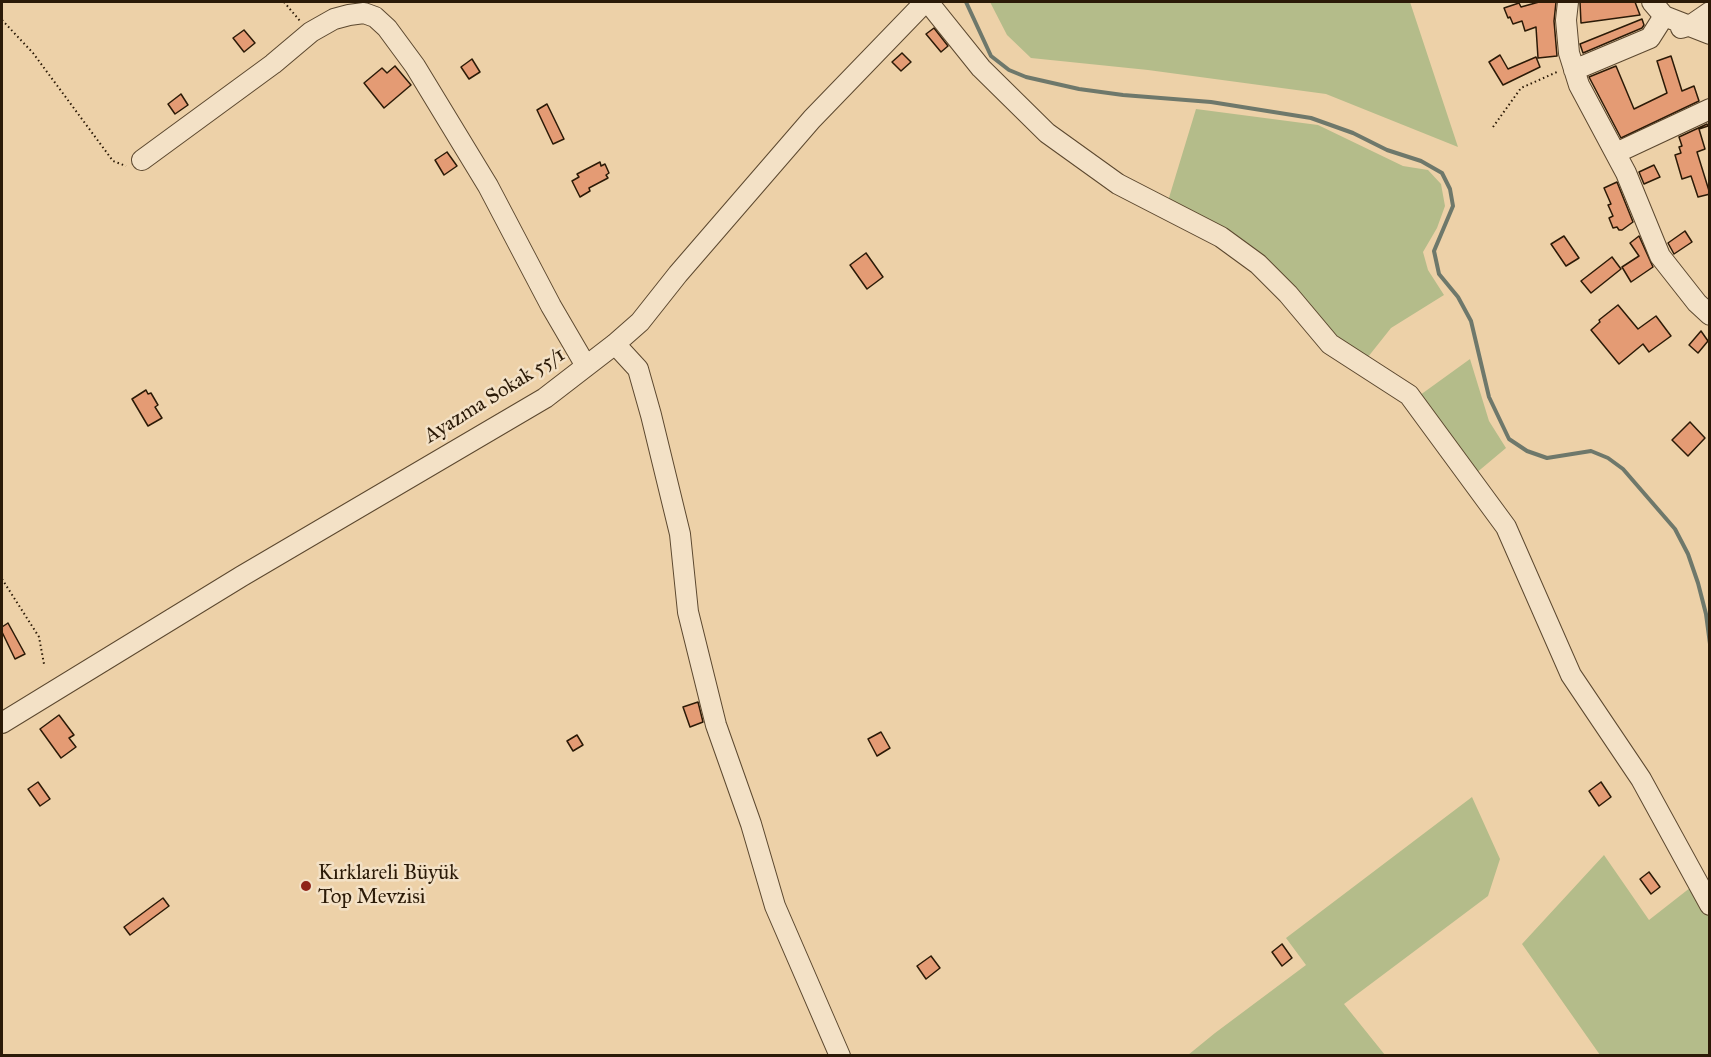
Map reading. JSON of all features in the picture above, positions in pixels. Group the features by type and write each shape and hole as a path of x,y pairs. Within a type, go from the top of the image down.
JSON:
{"street":[{"path":"927,2 981,68 1047,133 1118,184 1221,237 1258,264 1288,294 1330,344 1409,395 1506,527 1571,675 1641,779 1710,905"},
{"name":"Ayazma Sokak 55/1","path":"2,723 242,576 545,398 615,344 640,322 678,274 812,119 927,2"},
{"path":"1568,2 1566,20 1569,53 1579,85 1626,173 1660,256 1697,303 1710,315"},
{"path":"1650,38 1658,9 1710,34"},
{"path":"1574,68 1690,25 1710,12"},
{"path":"142,160 267,68 311,32 334,19 349,15 364,13 375,17 387,28 415,66 488,186 551,306 586,366"},
{"path":"1616,153 1710,109"},
{"path":"615,344 638,369 651,416 680,534 688,612 716,725 751,824 775,906 840,1056"}],"path":[{"path":"284,2 311,32"},
{"path":"2,20 33,53 113,160 123,166 134,166 142,160"},
{"path":"1493,127 1521,88 1574,68"},
{"path":"2,579 39,637 44,664"}],"green space":[{"path":"990,2 1410,2 1458,147 1326,94 1148,70 1031,58 1007,35"},
{"path":"1196,109 1318,125 1403,166 1428,170 1441,184 1445,206 1437,228 1423,252 1428,270 1444,295 1391,328 1364,362 1168,201"},
{"path":"1470,359 1489,421 1506,448 1475,474 1416,398"},
{"path":"1472,797 1500,859 1488,896 1344,1004 1385,1055 1188,1055 1306,965 1286,938"},
{"path":"1604,855 1649,920 1695,884 1709,911 1709,1055 1600,1055 1522,944"}],"building":[{"path":"1539,2 1556,2 1554,21 1557,56 1538,58 1536,27 1525,31 1522,21 1513,24 1504,8 1519,3 1521,7"},
{"path":"1580,2 1635,2 1640,15 1581,23"},
{"path":"1642,19 1644,25 1642,28 1583,53 1580,44"},
{"path":"934,28 948,46 941,52 926,34"},
{"path":"244,30 255,43 244,52 233,38"},
{"path":"902,53 911,62 901,71 892,62"},
{"path":"1500,55 1508,69 1536,57 1540,67 1503,85 1489,62"},
{"path":"1671,56 1682,91 1694,86 1699,101 1621,138 1589,77 1616,66 1634,109 1667,93 1657,61"},
{"path":"472,59 480,72 469,79 461,67"},
{"path":"395,66 411,85 384,108 364,83 382,68 387,73"},
{"path":"181,94 188,105 175,114 168,104"},
{"path":"547,104 564,139 553,144 537,110"},
{"path":"1707,124 1708,126 1699,129 1705,149 1697,152 1710,194 1698,197 1691,176 1682,179 1675,155 1681,153 1679,147 1682,146 1679,137"},
{"path":"447,152 457,166 444,175 435,160"},
{"path":"600,162 601,166 605,164 609,173 606,175 608,178 589,188 590,191 580,197 572,181 579,177 577,174"},
{"path":"1654,165 1660,177 1644,184 1639,172"},
{"path":"1617,182 1633,222 1622,230 1617,227 1613,228 1609,218 1613,216 1608,205 1611,204 1604,188"},
{"path":"1685,231 1692,242 1674,254 1668,243"},
{"path":"1564,236 1579,258 1566,266 1551,244"},
{"path":"1639,236 1653,267 1631,282 1622,267 1639,256 1630,243"},
{"path":"866,253 883,277 867,289 850,265"},
{"path":"1612,257 1621,269 1591,293 1581,281"},
{"path":"1618,305 1638,329 1656,316 1671,336 1649,352 1643,344 1619,364 1591,330 1600,322 1599,320"},
{"path":"1701,331 1708,341 1698,353 1689,345"},
{"path":"146,390 148,394 151,393 158,405 155,407 162,418 148,426 132,399"},
{"path":"1690,422 1705,438 1688,456 1672,440"},
{"path":"8,623 25,654 15,659 2,632 2,627"},
{"path":"698,702 703,722 690,727 683,707"},
{"path":"59,715 74,735 69,738 76,747 61,758 40,729"},
{"path":"881,732 890,748 877,756 868,739"},
{"path":"577,735 583,745 573,751 567,741"},
{"path":"38,782 50,799 40,806 28,789"},
{"path":"1601,782 1611,797 1599,806 1589,791"},
{"path":"1649,872 1660,887 1651,894 1640,879"},
{"path":"163,898 169,906 130,935 124,927"},
{"path":"1282,944 1292,958 1282,966 1272,952"},
{"path":"931,956 940,968 926,979 917,966"}],"waterway":[{"path":"966,2 991,56 1009,70 1026,77 1079,89 1211,102 1311,118 1353,133 1387,150 1421,161 1442,173 1450,189 1453,206 1434,251 1439,274 1458,297 1471,321 1489,397 1509,439 1527,451 1547,458 1591,451 1608,458 1623,469 1675,529 1688,554 1706,614 1710,644"}],"place":[{"name":"Kırklareli Büyük Top Mevzisi","path":"306,886"}]}
